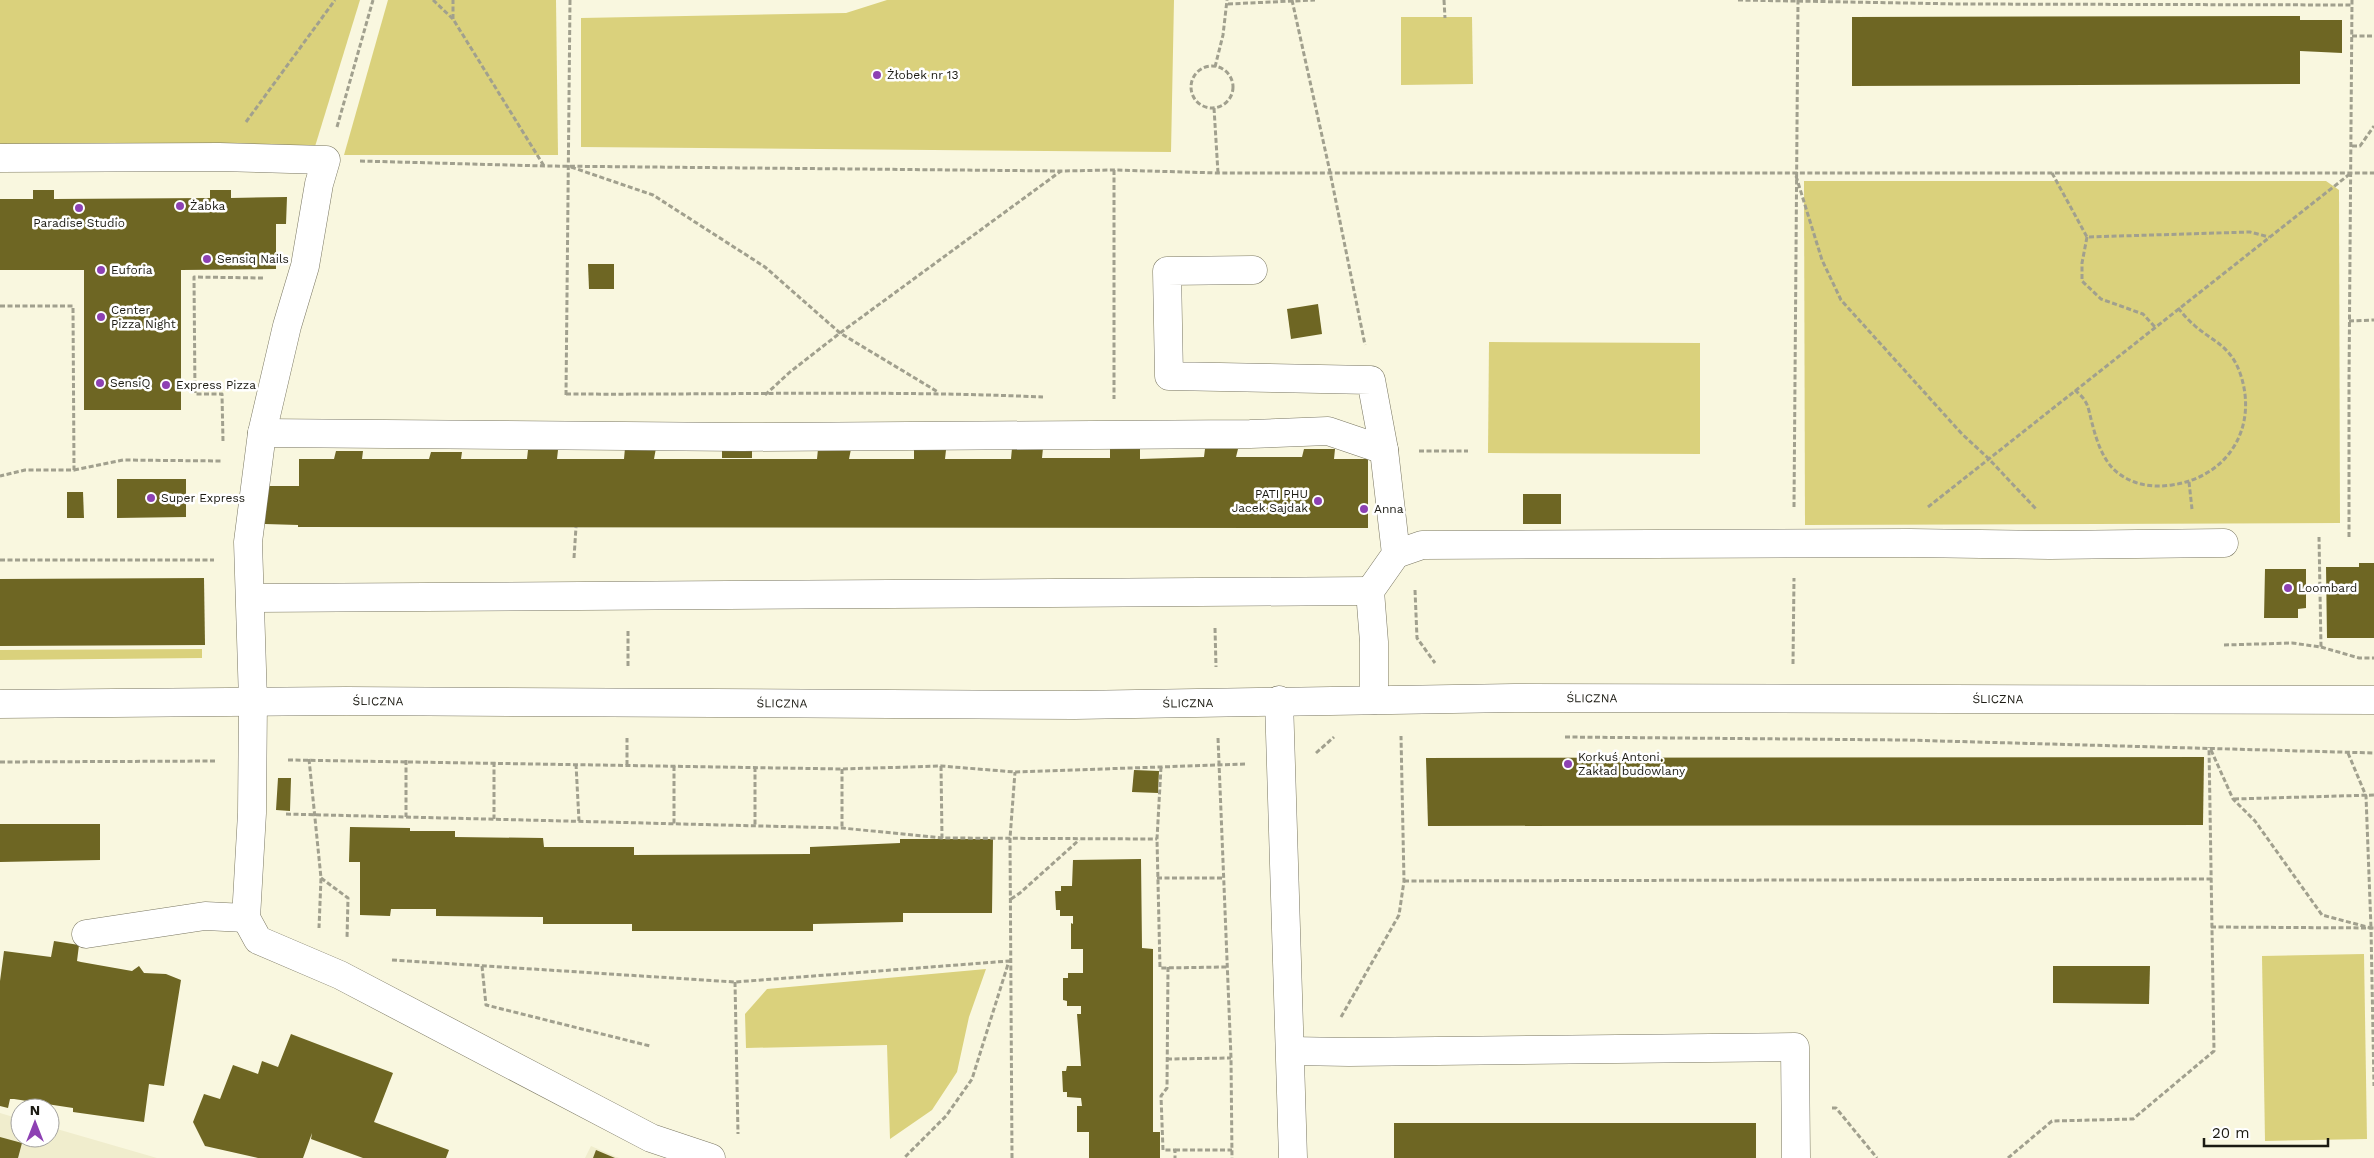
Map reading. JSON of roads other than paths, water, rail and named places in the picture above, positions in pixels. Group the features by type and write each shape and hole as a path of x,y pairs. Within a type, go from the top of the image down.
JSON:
{"street":[{"path":"0,158 218,157 326,160 319,184 305,266 287,326 262,433 248,542 252,598 253,701 252,814 246,918 258,940 340,975 647,1148 711,1158"},
{"path":"1252,270 1167,271 1169,376 1372,380 1384,450 1396,554"},
{"path":"262,433 743,437 1250,434 1328,431 1384,450"},
{"path":"1374,700 1374,642 1370,591 1396,554 1422,545 1910,543 2050,545 2224,543"},
{"path":"252,598 1214,590 1370,591"},
{"name":"ŚLICZNA","path":"0,704 253,701 1074,705 1279,700 1448,699 2374,700"},
{"path":"1279,700 1293,1158"},
{"path":"86,934 205,916 246,918"},
{"path":"1291,1050 1321,1052 1795,1047 1796,1158"}],"place":[{"name":"Żłobek nr 13","path":"877,75"},
{"name":"Żabka","path":"180,206"},
{"name":"Paradise Studio","path":"79,208"},
{"name":"Sensiq Nails","path":"207,259"},
{"name":"Euforia","path":"101,270"},
{"name":"Center Pizza Night","path":"101,317"},
{"name":"SensiQ","path":"100,383"},
{"name":"Express Pizza","path":"166,385"},
{"name":"Super Express","path":"151,498"},
{"name":"PATI PHU Jacek Sajdak","path":"1318,501"},
{"name":"Anna","path":"1364,509"},
{"name":"Loombard","path":"2288,588"},
{"name":"Korkuś Antoni. Zakład budowlany","path":"1568,764"}]}
